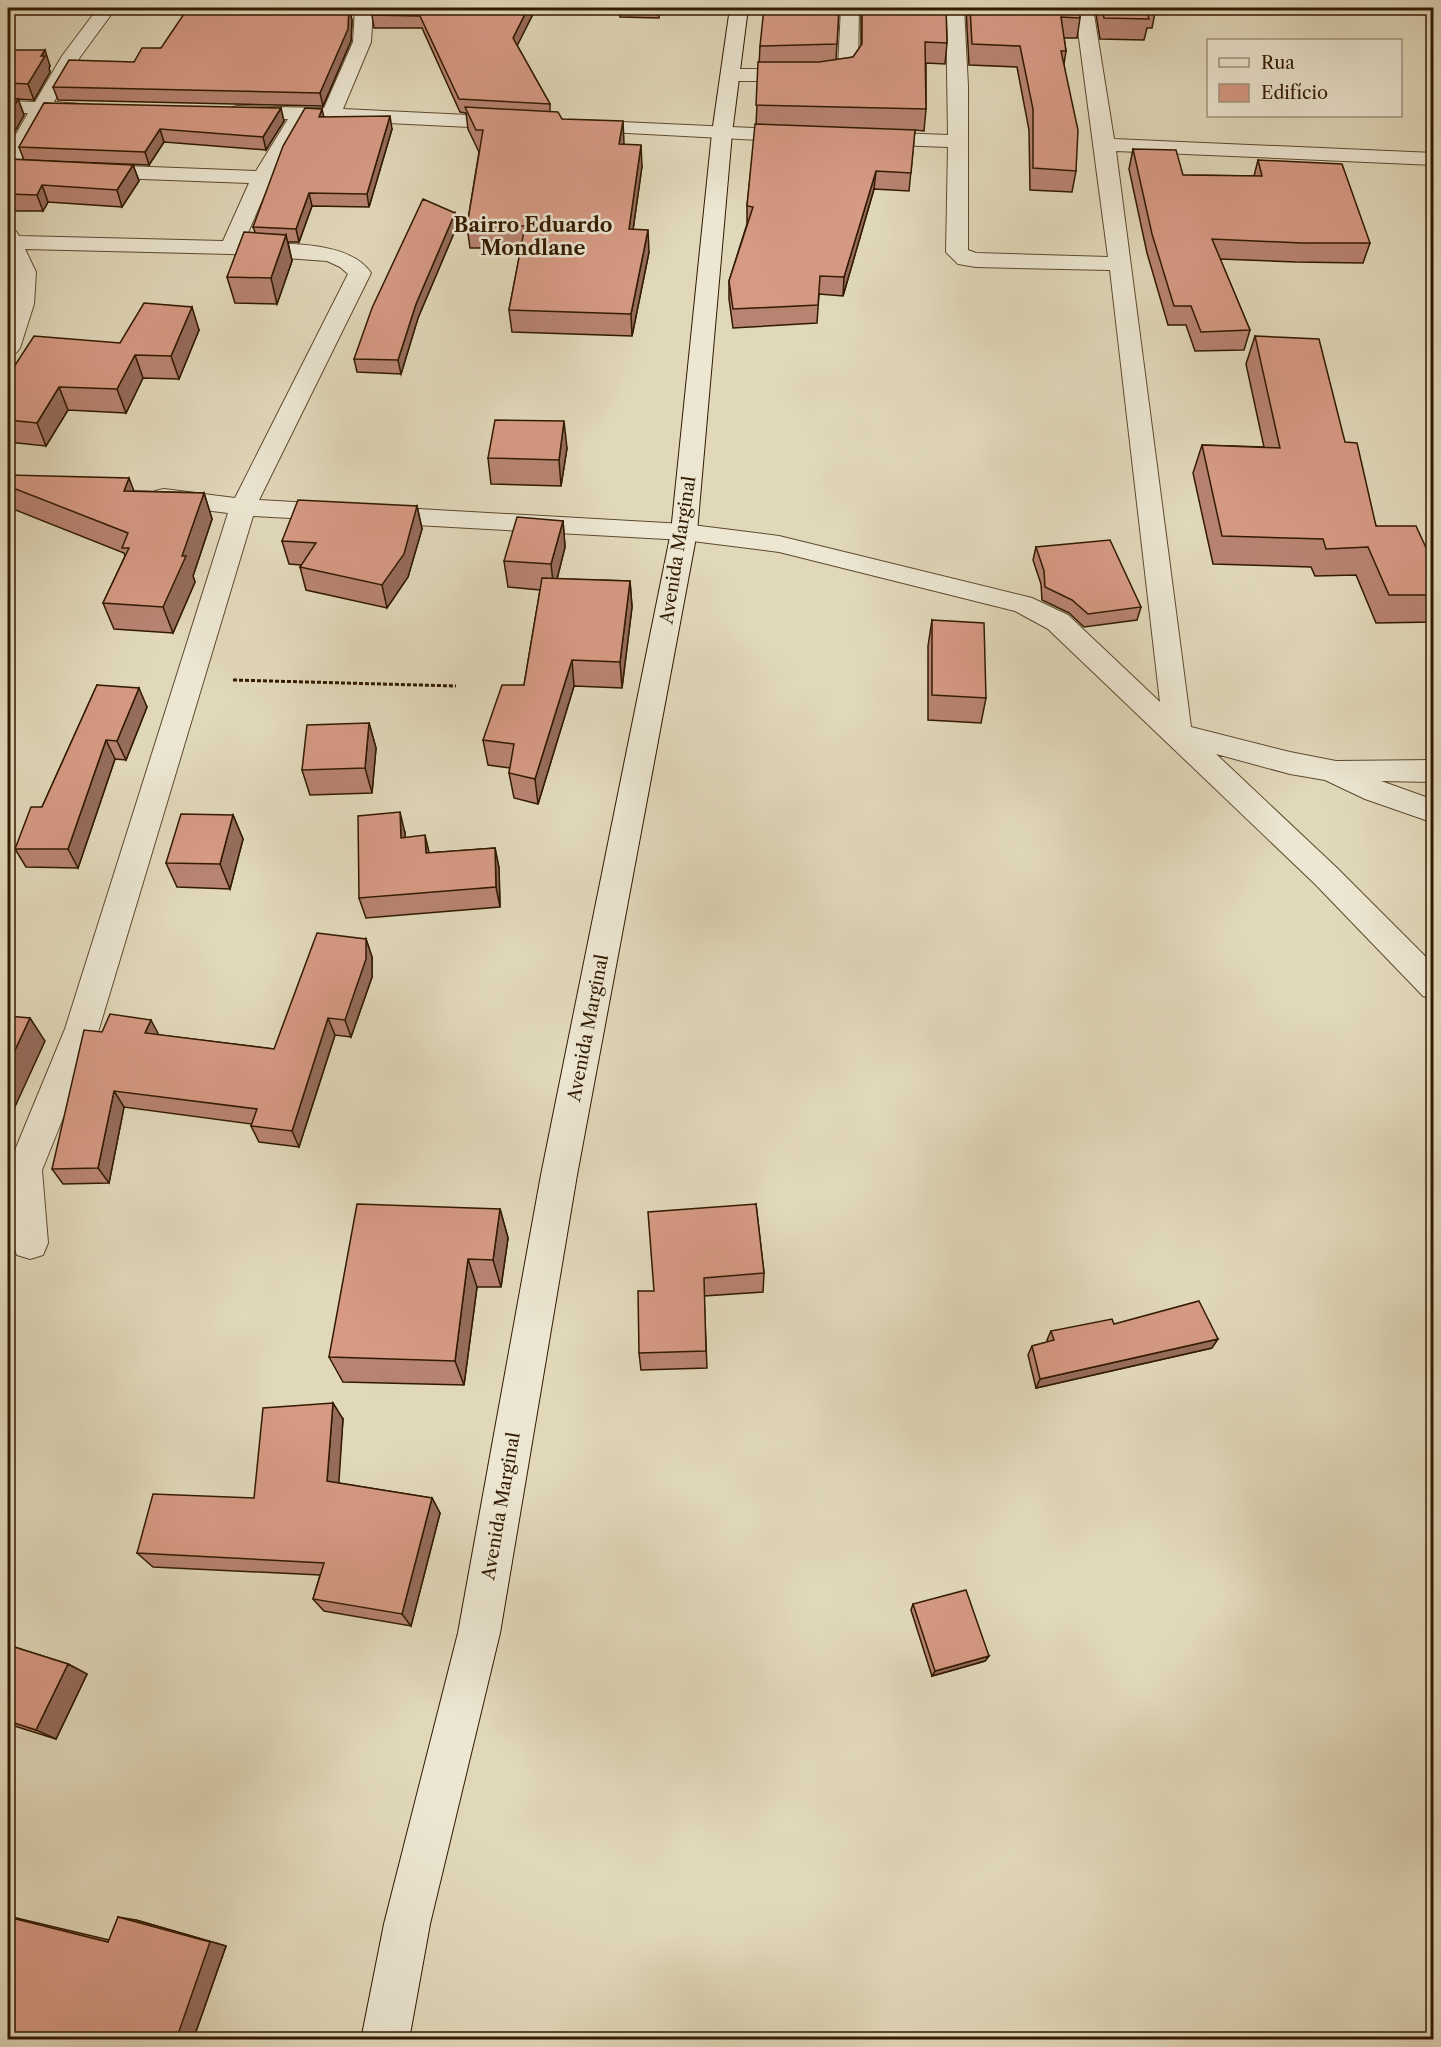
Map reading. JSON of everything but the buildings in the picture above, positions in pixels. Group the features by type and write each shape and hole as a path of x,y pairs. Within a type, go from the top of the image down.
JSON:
{"street":[{"path":"107,8 71,56 39,108 8,167 262,177"},
{"name":"Avenida Marginal","path":"385,2040 407,1924 479,1633 559,1176 684,532 722,133 739,8"},
{"path":"731,75 819,75 844,72 849,65 850,8"},
{"path":"955,8 958,141 957,252 966,259 1119,264"},
{"path":"1084,8 1105,146 1178,734"},
{"path":"331,114 362,42 365,10 343,12"},
{"path":"50,55 71,56"},
{"path":"8,107 110,109"},
{"path":"218,112 331,114 532,124"},
{"path":"231,248 262,177 301,113"},
{"path":"556,125 816,136"},
{"path":"852,138 958,141"},
{"path":"1105,146 1434,159"},
{"path":"8,348 23,304 25,272 9,239 231,248 330,255 348,262 360,273 243,507 82,1029 24,1170 30,1243"},
{"path":"137,494 243,507 684,532 779,544 1023,604 1058,622 1326,876 1434,987"},
{"path":"1178,734 1290,763 1331,770 1434,771"},
{"path":"1331,770 1375,791 1434,812"}],"path":[{"path":"190,679 456,686"}],"district":[{"name":"Bairro Eduardo Mondlane","path":"533,236"}]}
